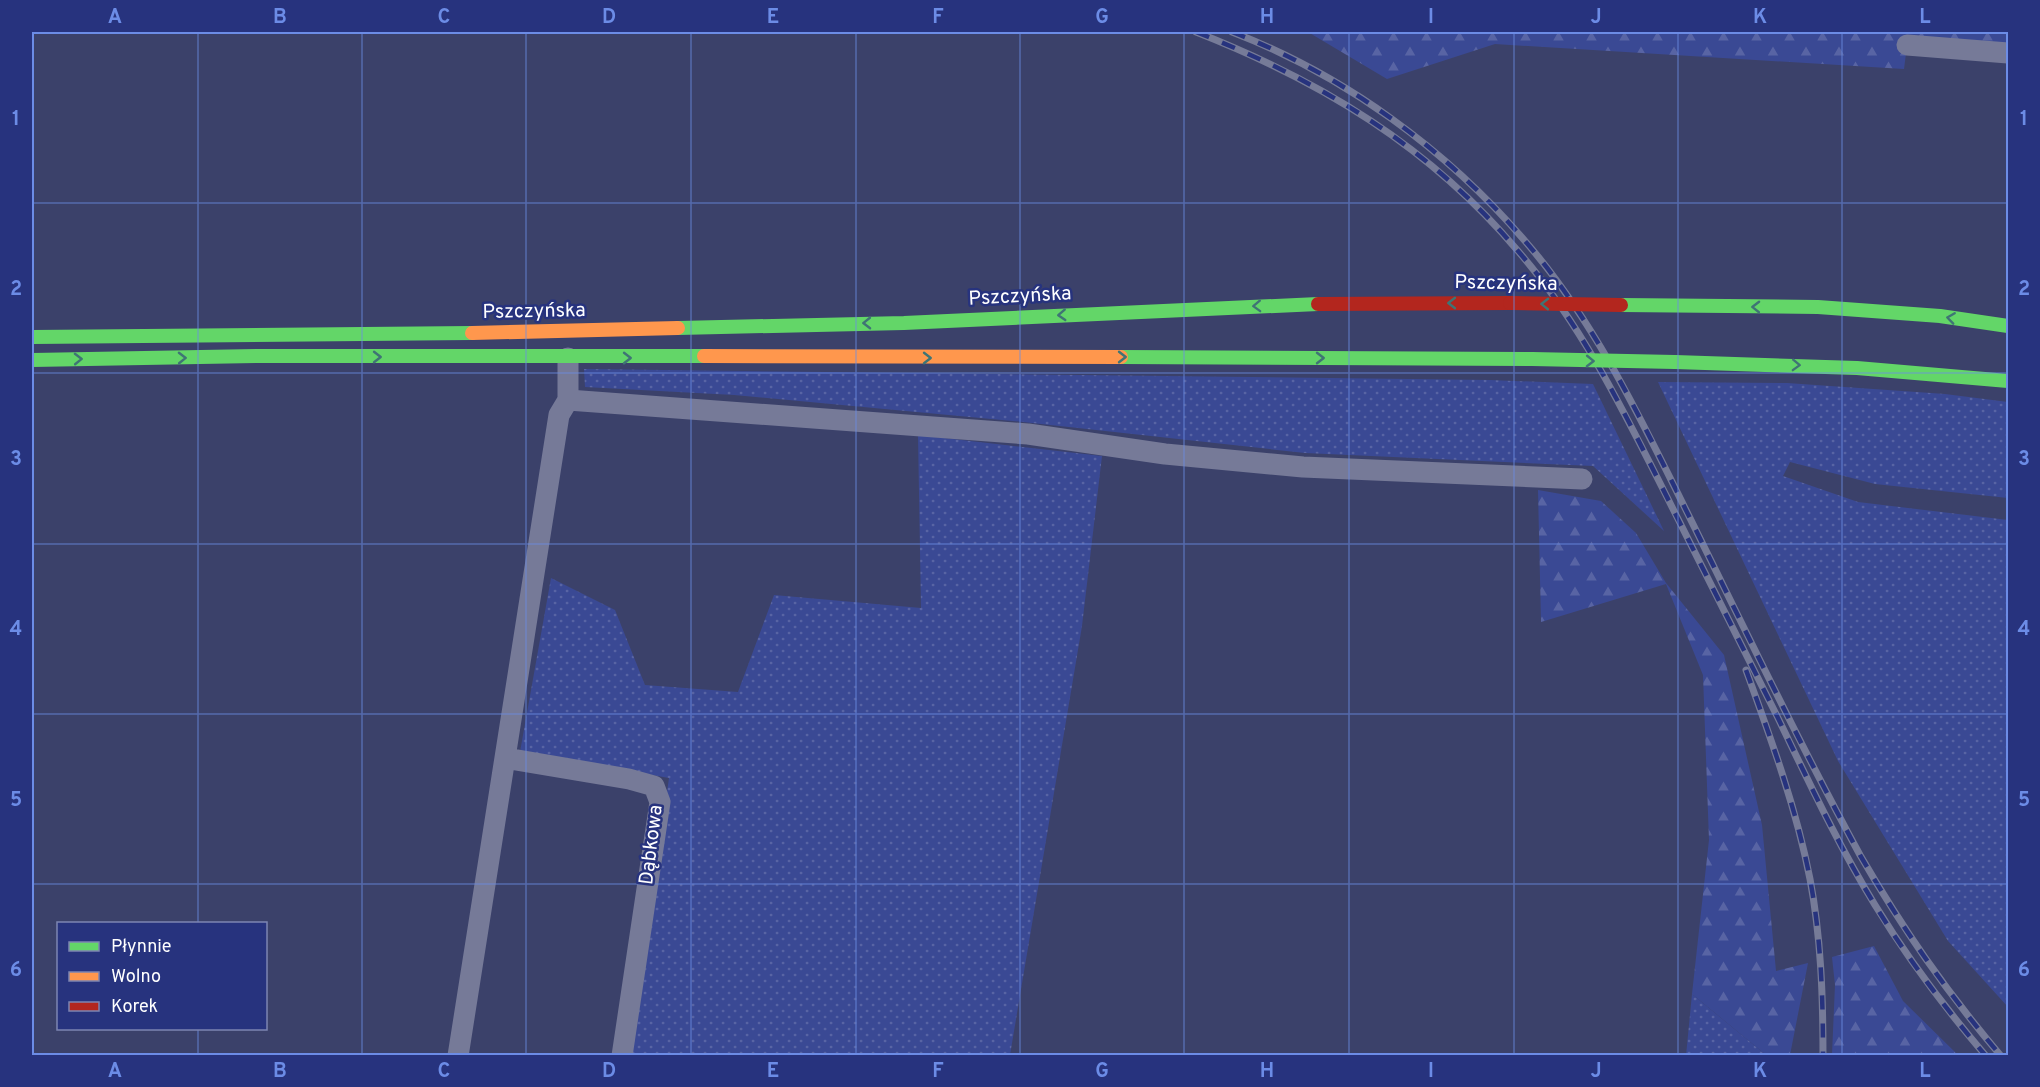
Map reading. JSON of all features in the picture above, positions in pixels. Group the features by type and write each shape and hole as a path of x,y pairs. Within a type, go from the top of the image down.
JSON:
{"main road":[{"name":"Pszczyńska","path":"32,337 425,334 904,322 1345,303 1818,307 1940,316 2008,326"},
{"path":"32,360 256,356 1532,359 1857,368 2008,381"}],"street":[{"path":"1907,45 2008,53"},
{"path":"458,1056 559,415 568,400 568,358"},
{"path":"568,400 1029,434 1166,454 1303,467 1582,479"},
{"name":"Dąbkowa","path":"505,758 629,779 654,786 660,802 622,1056"}],"green space":[{"path":"1308,32 2008,32 2008,52 1907,45 1904,69 1495,44 1387,79"},
{"path":"584,369 1490,380 1593,384 1664,531 1593,466 1305,453 1023,422 734,395 585,387"},
{"path":"1658,382 1787,383 1945,394 2008,402 2008,498 1875,484 1790,462 1783,476 1858,502 2008,520 2008,1007 1948,941 1838,761"},
{"path":"918,435 1102,456 1082,626 1010,1055 629,1055 669,778 520,752 551,578 615,610 645,685 738,692 774,595 921,608"},
{"path":"1538,490 1601,501 1636,533 1666,583 1724,655 1762,825 1776,971 1808,963 1790,1055 1766,1055 1692,994 1709,840 1703,675 1666,584 1541,622"},
{"path":"1874,946 1903,1001 1958,1055 1832,1055 1835,985 1832,957"},
{"path":"1692,994 1766,1055 1686,1056"}],"railway":[{"path":"1196,32 1287,72 1371,121 1448,180 1484,214 1542,280 1584,342 1621,407 1861,882 1914,964 1986,1056"},
{"path":"1232,32 1314,70 1391,118 1462,176 1495,208 1550,271 1593,335 1632,403 1792,725 1860,855 1926,958 1961,1007 2001,1056"},
{"path":"1746,670 1790,799 1810,879 1821,967 1823,1056"}],"traffic: fast":[{"path":"678,328 904,323 1318,304"},
{"path":"1621,305 1818,307 1940,316 2008,326"},
{"path":"32,337 472,333"},
{"path":"32,360 256,356 704,356"},
{"path":"1121,357 1532,359"},
{"path":"1532,359 1675,362"},
{"path":"1675,362 1857,368 2008,381"}],"traffic: slow":[{"path":"472,333 678,328"},
{"path":"704,356 1121,357"}],"traffic: jam":[{"path":"1318,304 1510,303"},
{"path":"1510,303 1621,305"}]}
